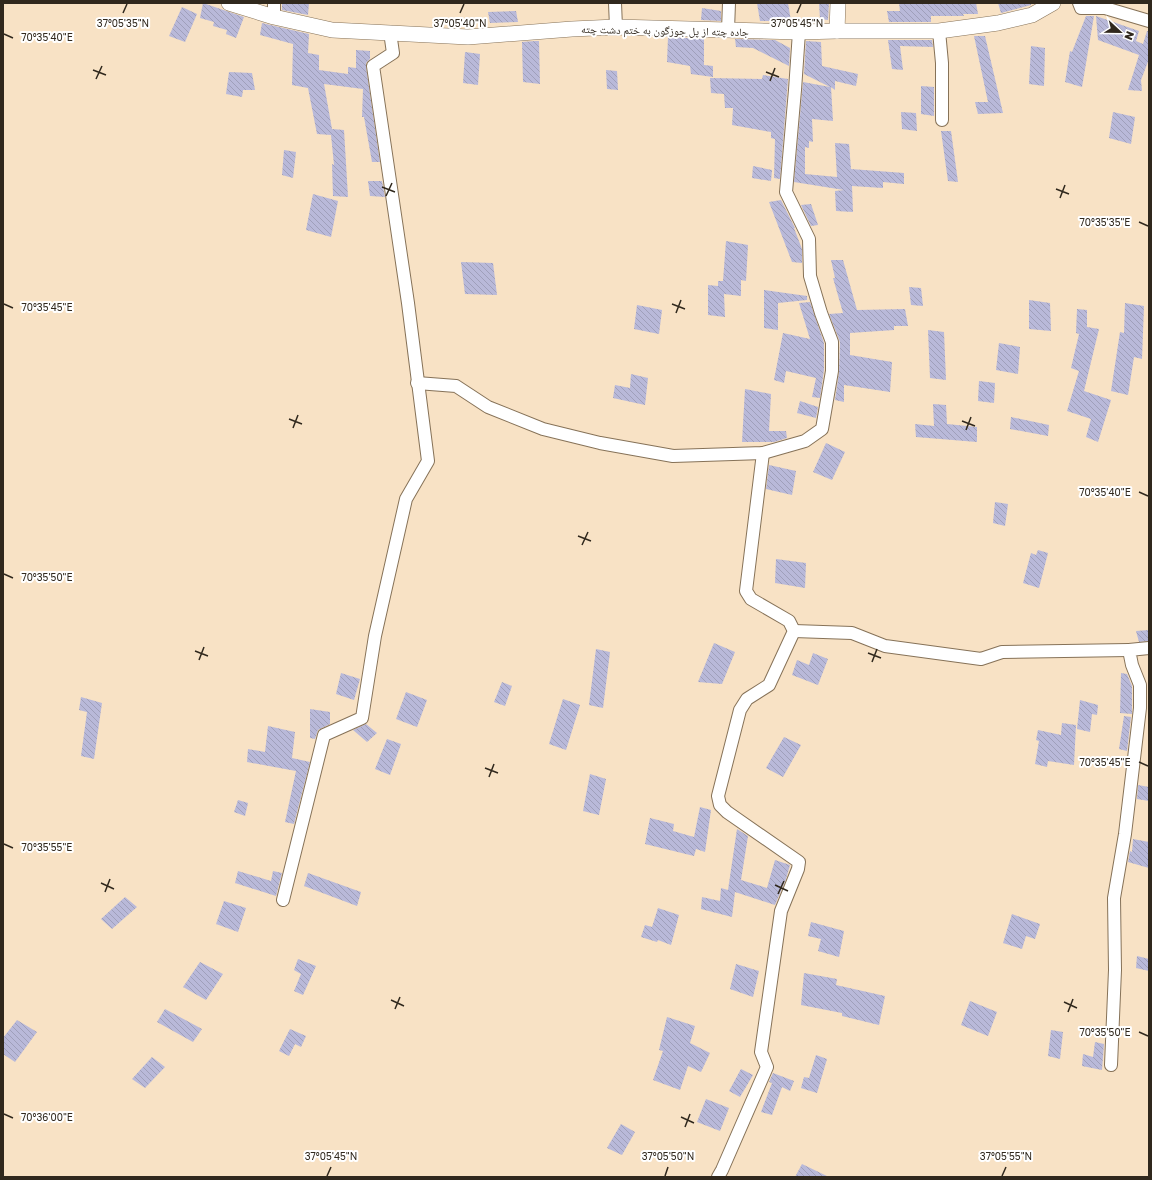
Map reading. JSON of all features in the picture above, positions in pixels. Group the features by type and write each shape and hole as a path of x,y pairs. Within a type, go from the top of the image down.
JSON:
{"street":[{"name":"جاده چته از پل جوزگون به ختم دشت چته","path":"229,3 274,10 332,30 468,37 572,28 616,27 799,32 939,31 998,24 1032,15 1053,3"},
{"path":"615,3 616,27"},
{"path":"728,30 730,3"},
{"path":"837,31 838,3"},
{"path":"1079,3 1082,8 1105,8 1149,21"},
{"path":"939,31 942,63 942,120"},
{"path":"283,900 324,735 362,718 375,636 406,499 428,461 408,303 374,66 393,53 390,32"},
{"path":"418,383 456,386 488,407 543,429 673,456 763,454 805,441 822,429 832,371 832,342 821,313 810,276 809,239 786,192 799,32"},
{"path":"763,454 746,591 751,599 789,621 794,631"},
{"path":"794,631 852,633 885,646 981,659 1002,652 1130,650 1149,648"},
{"path":"718,1177 767,1067 761,1052 781,911 798,869 798,862 726,812 720,805 718,796 740,710 747,699 769,685 794,631"},
{"path":"1111,1065 1115,970 1114,898 1125,834 1140,708 1140,685 1132,665 1130,650"}],"building":[{"path":"203,3 244,17 236,38 226,34 227,30 213,26 214,22 200,18"},
{"path":"282,3 309,3 308,15 282,10"},
{"path":"757,3 788,3 791,21 760,21"},
{"path":"819,3 829,3 828,20 820,19"},
{"path":"899,3 976,3 978,14 963,14 964,16 931,16 931,22 889,22 887,11 900,11"},
{"path":"998,3 1031,3 1031,5 1001,13"},
{"path":"182,7 197,14 185,42 169,36"},
{"path":"702,8 721,11 721,21 701,20"},
{"path":"516,11 518,22 490,23 488,12"},
{"path":"1086,16 1094,16 1082,87 1065,82 1070,51 1072,52"},
{"path":"1096,16 1139,31 1136,41 1143,44 1147,31 1149,31 1149,59 1141,80 1142,91 1128,90 1139,55 1098,40"},
{"path":"262,23 309,34 308,53 319,55 319,70 348,74 348,67 356,68 356,50 370,51 370,59 366,63 366,67 380,162 372,162 364,117 362,117 363,89 324,84 332,129 344,130 348,197 333,196 332,164 334,165 331,135 317,134 308,88 292,85 293,44 260,35"},
{"path":"974,36 985,36 1003,113 978,114 975,102 988,102"},
{"path":"668,37 704,39 704,65 713,66 713,77 691,74 690,66 667,62"},
{"path":"735,39 775,40 790,48 789,66 753,48 736,47"},
{"path":"888,40 932,40 933,47 900,46 903,70 892,69"},
{"path":"539,41 540,84 523,82 522,42"},
{"path":"806,41 821,42 822,66 858,74 856,86 835,81 835,90 831,87 833,121 812,119 813,142 809,141 809,148 805,147 805,174 837,177 835,143 849,144 851,169 904,173 904,184 883,182 883,188 852,186 853,212 836,211 835,191 844,190 794,182 803,82 830,87 804,74"},
{"path":"1031,46 1045,48 1044,86 1029,84"},
{"path":"465,52 480,54 478,85 463,83"},
{"path":"606,70 617,71 618,90 607,89"},
{"path":"229,72 252,73 255,90 243,90 242,97 226,94"},
{"path":"763,75 788,79 780,179 774,178 775,139 771,138 771,132 732,125 733,108 725,108 724,94 711,93 710,78 762,79"},
{"path":"921,86 934,87 934,116 921,114"},
{"path":"901,112 916,113 917,131 902,129"},
{"path":"1113,112 1135,117 1131,144 1109,138"},
{"path":"941,131 951,131 958,182 948,181"},
{"path":"284,150 296,152 293,178 282,175"},
{"path":"753,166 772,170 771,181 752,178"},
{"path":"368,181 382,181 385,197 370,196"},
{"path":"313,194 338,201 331,237 306,230"},
{"path":"781,200 795,228 802,249 802,263 792,262 769,202"},
{"path":"811,204 818,225 811,226 801,205"},
{"path":"726,241 748,245 746,281 741,280 741,296 724,294 725,317 708,315 708,285 718,286 718,281 723,281"},
{"path":"831,260 843,260 857,310 905,309 908,326 894,326 894,330 850,333 850,355 892,362 890,392 844,385 844,402 835,400 839,372 840,342 829,314 843,313 833,278 835,278"},
{"path":"461,262 493,263 497,295 465,294"},
{"path":"909,287 921,288 923,306 911,305"},
{"path":"764,290 807,296 807,300 778,303 778,330 764,328"},
{"path":"1029,300 1050,303 1051,331 1029,329"},
{"path":"810,302 824,343 824,370 820,398 812,397 816,378 786,371 784,383 774,380 783,333 810,339 799,303"},
{"path":"1125,303 1144,306 1142,359 1134,357 1128,395 1111,391 1120,332 1124,333"},
{"path":"637,305 662,310 659,334 634,329"},
{"path":"1077,309 1087,310 1087,327 1099,329 1084,391 1111,400 1098,442 1086,437 1091,419 1067,411 1079,371 1071,368 1079,334 1076,333"},
{"path":"928,330 944,332 946,380 930,378"},
{"path":"999,343 1020,347 1018,374 996,370"},
{"path":"631,374 648,378 645,405 613,398 615,385 630,388"},
{"path":"979,381 995,383 994,403 978,401"},
{"path":"745,389 771,394 769,431 786,431 787,438 774,442 742,442"},
{"path":"800,401 818,407 816,418 797,413"},
{"path":"933,404 946,405 947,424 977,427 977,442 916,437 915,424 934,426"},
{"path":"1011,417 1049,425 1048,436 1010,429"},
{"path":"826,443 845,452 832,480 813,472"},
{"path":"769,465 796,471 792,495 766,489"},
{"path":"995,502 1008,504 1005,526 993,523"},
{"path":"1038,550 1048,553 1039,588 1023,583 1031,553 1036,555"},
{"path":"776,559 806,563 805,588 775,583"},
{"path":"1149,630 1149,641 1139,642 1136,631"},
{"path":"714,643 735,652 722,684 698,682"},
{"path":"596,649 610,652 603,708 589,705"},
{"path":"813,653 828,659 818,685 792,675 797,660 809,665"},
{"path":"341,673 360,679 354,700 336,694"},
{"path":"1121,673 1127,674 1132,686 1132,714 1120,713"},
{"path":"502,682 512,686 505,706 494,702"},
{"path":"406,692 427,700 417,727 396,719"},
{"path":"81,697 102,703 94,759 81,756 87,712 79,710"},
{"path":"563,699 580,705 566,750 549,744"},
{"path":"1080,700 1098,705 1097,715 1092,714 1090,732 1077,729"},
{"path":"310,709 330,712 330,724 318,730 315,739 310,738"},
{"path":"1124,716 1131,717 1127,751 1119,749"},
{"path":"1062,723 1076,725 1074,765 1048,761 1047,767 1035,764 1039,741 1036,740 1038,730 1061,735"},
{"path":"366,724 377,733 367,742 353,730"},
{"path":"268,726 295,732 292,758 310,762 294,824 285,822 296,771 247,762 248,749 265,752"},
{"path":"784,737 801,745 783,777 766,768"},
{"path":"387,739 401,744 390,775 375,769"},
{"path":"590,774 606,779 599,815 583,811"},
{"path":"1138,785 1149,787 1149,801 1137,799"},
{"path":"238,800 248,803 245,816 234,812"},
{"path":"700,807 711,810 705,852 696,849 694,856 645,844 650,818 674,824 673,831 694,837"},
{"path":"737,829 748,836 741,880 767,888 775,860 790,865 775,905 735,892 732,917 701,909 702,897 720,901 721,888 728,890"},
{"path":"1133,839 1149,842 1149,868 1128,862 1130,851 1132,852"},
{"path":"238,871 271,881 273,871 282,873 276,896 235,883"},
{"path":"308,873 361,892 357,906 304,886"},
{"path":"125,897 137,907 112,929 101,919"},
{"path":"224,901 246,908 238,932 216,924"},
{"path":"658,908 679,915 671,945 658,940 657,942 641,937 645,925 652,927"},
{"path":"1012,914 1040,924 1035,939 1026,936 1022,949 1003,943"},
{"path":"811,922 844,931 839,957 818,951 821,939 808,936"},
{"path":"1137,956 1149,959 1149,971 1136,968"},
{"path":"298,959 316,966 303,995 294,991 301,974 294,970"},
{"path":"200,962 223,974 206,1000 183,987"},
{"path":"736,964 759,971 753,997 730,989"},
{"path":"804,973 837,979 836,985 885,996 879,1025 842,1016 842,1013 801,1005"},
{"path":"970,1001 997,1012 988,1036 961,1025"},
{"path":"165,1009 202,1029 193,1042 157,1022"},
{"path":"667,1017 695,1026 690,1043 710,1053 701,1072 688,1066 680,1090 653,1080 663,1051 659,1050"},
{"path":"17,1020 37,1032 15,1062 3,1054 3,1038"},
{"path":"290,1029 306,1036 301,1047 295,1044 289,1056 279,1051"},
{"path":"1051,1030 1063,1032 1060,1059 1048,1056"},
{"path":"1095,1042 1104,1044 1102,1070 1082,1066 1083,1054 1093,1057"},
{"path":"816,1055 827,1059 817,1093 801,1088 804,1077 809,1078"},
{"path":"152,1057 165,1067 145,1088 132,1079"},
{"path":"741,1069 753,1075 740,1097 729,1091"},
{"path":"773,1073 794,1081 790,1091 782,1087 772,1115 761,1112 772,1083 769,1082"},
{"path":"706,1099 729,1108 720,1131 697,1122"},
{"path":"621,1124 635,1132 622,1155 607,1148"},
{"path":"802,1164 829,1177 795,1177"}]}
